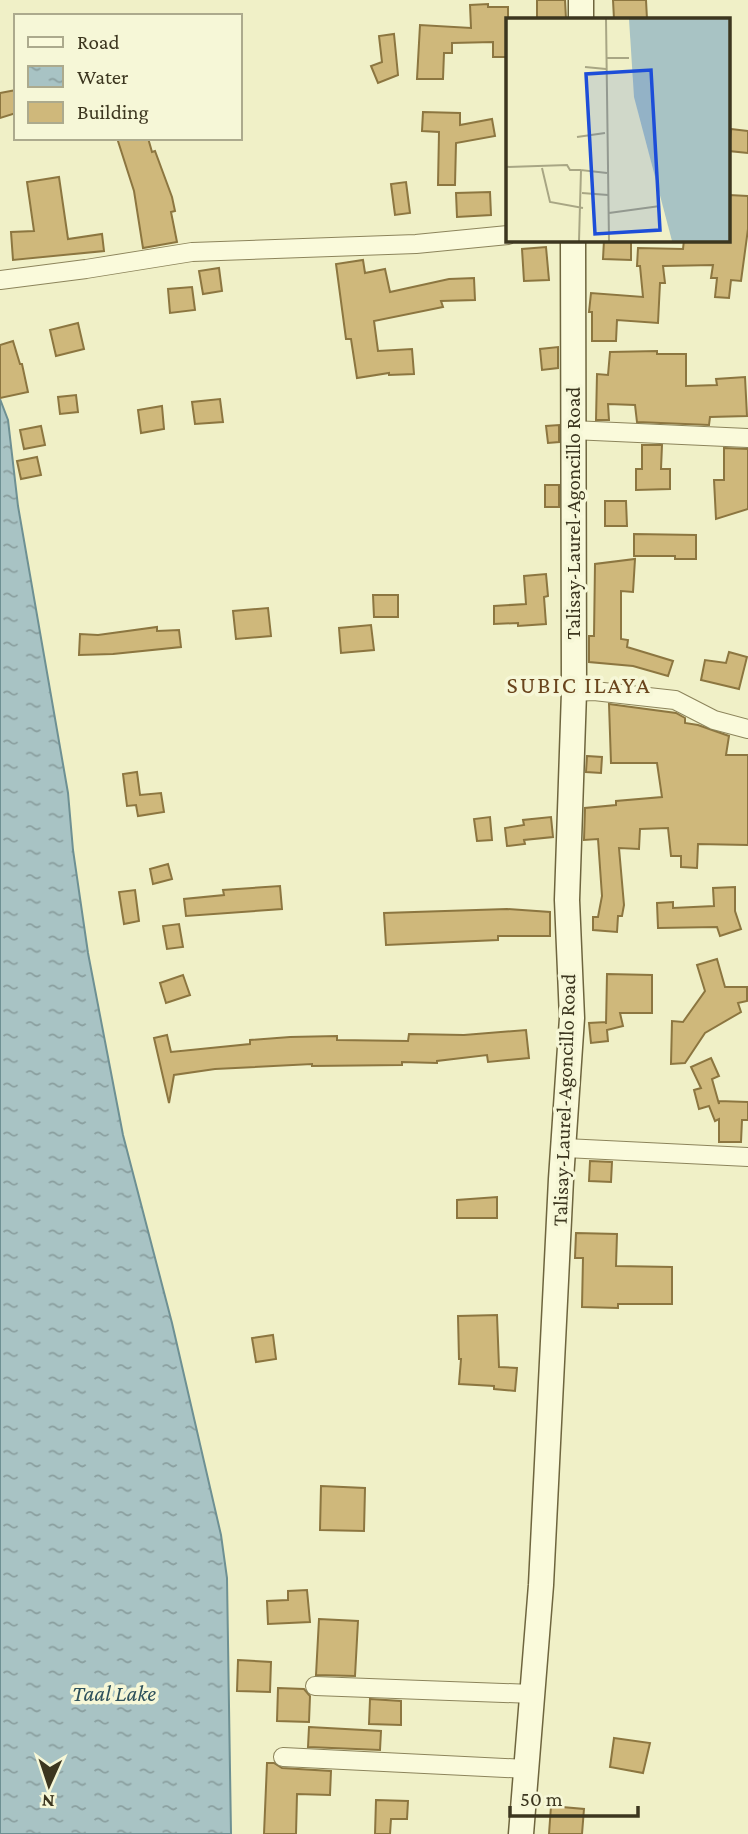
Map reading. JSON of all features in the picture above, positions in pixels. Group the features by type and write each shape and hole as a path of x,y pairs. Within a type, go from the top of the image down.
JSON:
{"main road":[{"path":"581,0 581,18"},
{"name":"Talisay-Laurel-Agoncillo Road","path":"521,1834 541,1585 572,1018 567,900 574,692 573,242"}],"street":[{"path":"0,281 192,251 416,244 506,235"},
{"path":"572,430 748,438"},
{"path":"574,692 594,691 675,700 714,720 748,729"},
{"path":"565,1148 748,1157"},
{"path":"315,1686 532,1693"},
{"path":"282,1758 526,1769"}],"water":[{"name":"Taal Lake","path":"0,399 8,420 18,506 68,793 73,850 88,953 123,1135 172,1323 221,1535 227,1578 231,1834 0,1834"}],"building":[{"path":"537,0 565,0 566,18 537,18"},
{"path":"613,0 646,0 647,18 614,18"},
{"path":"470,5 508,7 506,57 493,57 493,42 452,43 452,53 444,53 443,79 417,79 420,25 471,28"},
{"path":"394,34 398,75 378,83 371,66 382,62 379,36"},
{"path":"14,90 14,114 0,118 0,93"},
{"path":"423,112 460,113 460,125 492,119 495,136 456,143 455,185 438,185 439,132 422,131"},
{"path":"731,129 748,131 748,153 730,151"},
{"path":"118,140 149,140 152,152 155,151 172,197 175,211 171,212 177,242 143,248 134,191"},
{"path":"59,177 68,239 102,234 104,251 13,260 11,232 34,231 27,182"},
{"path":"406,182 410,213 395,215 391,184"},
{"path":"490,192 491,215 457,217 456,193"},
{"path":"730,195 748,196 748,229 741,281 731,280 729,298 715,297 717,278 711,278 713,265 663,266 665,283 660,283 658,323 617,320 616,341 592,341 592,312 589,312 591,293 643,297 640,266 637,266 638,248 683,249 684,242 730,242"},
{"path":"604,242 631,242 631,260 603,259"},
{"path":"546,247 549,280 524,281 522,249"},
{"path":"363,260 365,273 385,269 390,292 449,279 474,278 475,300 441,301 443,307 374,321 378,351 412,349 414,374 389,373 357,378 351,339 346,339 336,264"},
{"path":"219,268 222,291 203,294 199,271"},
{"path":"192,287 195,310 170,313 168,289"},
{"path":"78,323 84,349 56,356 50,330"},
{"path":"13,341 22,364 28,392 0,398 0,345"},
{"path":"558,347 558,368 542,370 540,349"},
{"path":"657,351 657,354 686,354 686,386 717,385 716,379 745,377 747,416 710,417 709,425 637,422 635,405 608,404 609,420 596,420 597,374 608,375 610,352"},
{"path":"76,395 78,412 60,414 58,397"},
{"path":"220,399 223,422 195,424 192,402"},
{"path":"162,406 164,429 141,433 138,410"},
{"path":"559,425 559,442 548,443 546,426"},
{"path":"41,426 45,445 24,449 20,430"},
{"path":"642,445 662,445 661,469 670,469 670,489 636,490 636,469 642,469"},
{"path":"724,448 748,449 748,509 716,519 714,480 724,480"},
{"path":"37,457 41,475 21,479 17,461"},
{"path":"545,485 559,485 559,507 545,507"},
{"path":"605,501 626,501 627,526 605,526"},
{"path":"634,534 696,535 696,559 634,556"},
{"path":"635,559 633,592 621,591 621,639 628,640 627,647 673,661 668,676 633,666 589,662 589,636 594,636 595,564"},
{"path":"546,574 546,624 494,624 494,606 526,604 524,576"},
{"path":"373,595 398,595 398,617 374,617"},
{"path":"268,608 271,636 236,639 233,611"},
{"path":"371,625 374,650 341,653 339,628"},
{"path":"157,627 157,631 179,630 181,647 79,655 80,634 98,635"},
{"path":"729,652 747,657 739,689 701,680 705,660 726,663"},
{"path":"609,704 676,713 685,718 685,723 729,736 726,755 748,755 748,845 698,844 697,868 681,867 681,856 671,856 668,828 640,829 639,849 619,848 624,905 622,916 618,916 617,932 593,930 593,917 598,917 602,896 598,839 584,840 585,808 616,805 616,801 662,797 657,763 611,763"},
{"path":"587,756 602,757 601,773 586,772"},
{"path":"137,772 140,795 161,793 164,812 138,816 136,805 127,806 123,774"},
{"path":"490,817 492,840 477,841 474,819"},
{"path":"551,817 553,837 524,840 525,844 507,846 505,828 524,825 523,820"},
{"path":"168,864 172,879 153,884 150,869"},
{"path":"280,886 282,909 186,916 184,899 224,895 223,890"},
{"path":"735,887 735,911 741,929 720,936 717,927 658,928 657,903 673,902 673,908 714,906 713,888"},
{"path":"135,890 139,921 124,924 119,892"},
{"path":"507,909 550,912 550,936 498,936 498,940 386,945 384,913"},
{"path":"179,924 183,947 167,949 163,926"},
{"path":"717,959 725,987 747,987 747,1001 738,1003 741,1012 705,1033 685,1063 671,1064 672,1021 683,1022 705,991 697,965"},
{"path":"607,974 652,975 652,1013 620,1013 623,1026 607,1030 608,1041 591,1043 589,1023 606,1024"},
{"path":"183,975 190,995 166,1003 160,983"},
{"path":"526,1030 529,1058 488,1062 487,1055 437,1063 402,1062 402,1065 312,1064 215,1069 174,1075 169,1103 154,1038 167,1035 171,1052 290,1037 337,1036 337,1040 408,1041 409,1034 464,1035"},
{"path":"711,1058 719,1076 712,1079 719,1104 719,1101 748,1102 748,1120 742,1120 741,1142 719,1142 719,1119 715,1121 709,1106 699,1109 694,1090 701,1088 691,1067"},
{"path":"590,1161 612,1162 611,1182 589,1181"},
{"path":"497,1197 497,1218 457,1218 457,1200"},
{"path":"576,1233 617,1234 616,1266 672,1267 672,1304 618,1304 618,1308 582,1307 583,1258 575,1258"},
{"path":"497,1315 499,1367 517,1368 515,1391 494,1389 494,1386 459,1384 461,1359 458,1316"},
{"path":"273,1335 276,1359 256,1362 252,1338"},
{"path":"321,1486 365,1488 364,1531 320,1530"},
{"path":"307,1590 310,1622 268,1624 267,1601 288,1600 288,1591"},
{"path":"319,1619 358,1621 355,1676 316,1675"},
{"path":"238,1660 271,1662 270,1692 237,1691"},
{"path":"278,1688 304,1689 310,1696 309,1722 277,1721"},
{"path":"370,1699 401,1701 401,1725 369,1724"},
{"path":"309,1727 381,1731 380,1750 308,1747"},
{"path":"614,1738 650,1743 643,1773 610,1767"},
{"path":"267,1763 274,1763 282,1768 331,1771 330,1795 297,1794 296,1834 264,1834"},
{"path":"376,1800 408,1801 407,1819 391,1819 390,1834 375,1834"},
{"path":"551,1806 584,1809 582,1834 549,1834"}],"district":[{"name":"SUBIC ILAYA","path":"579,684"}]}
